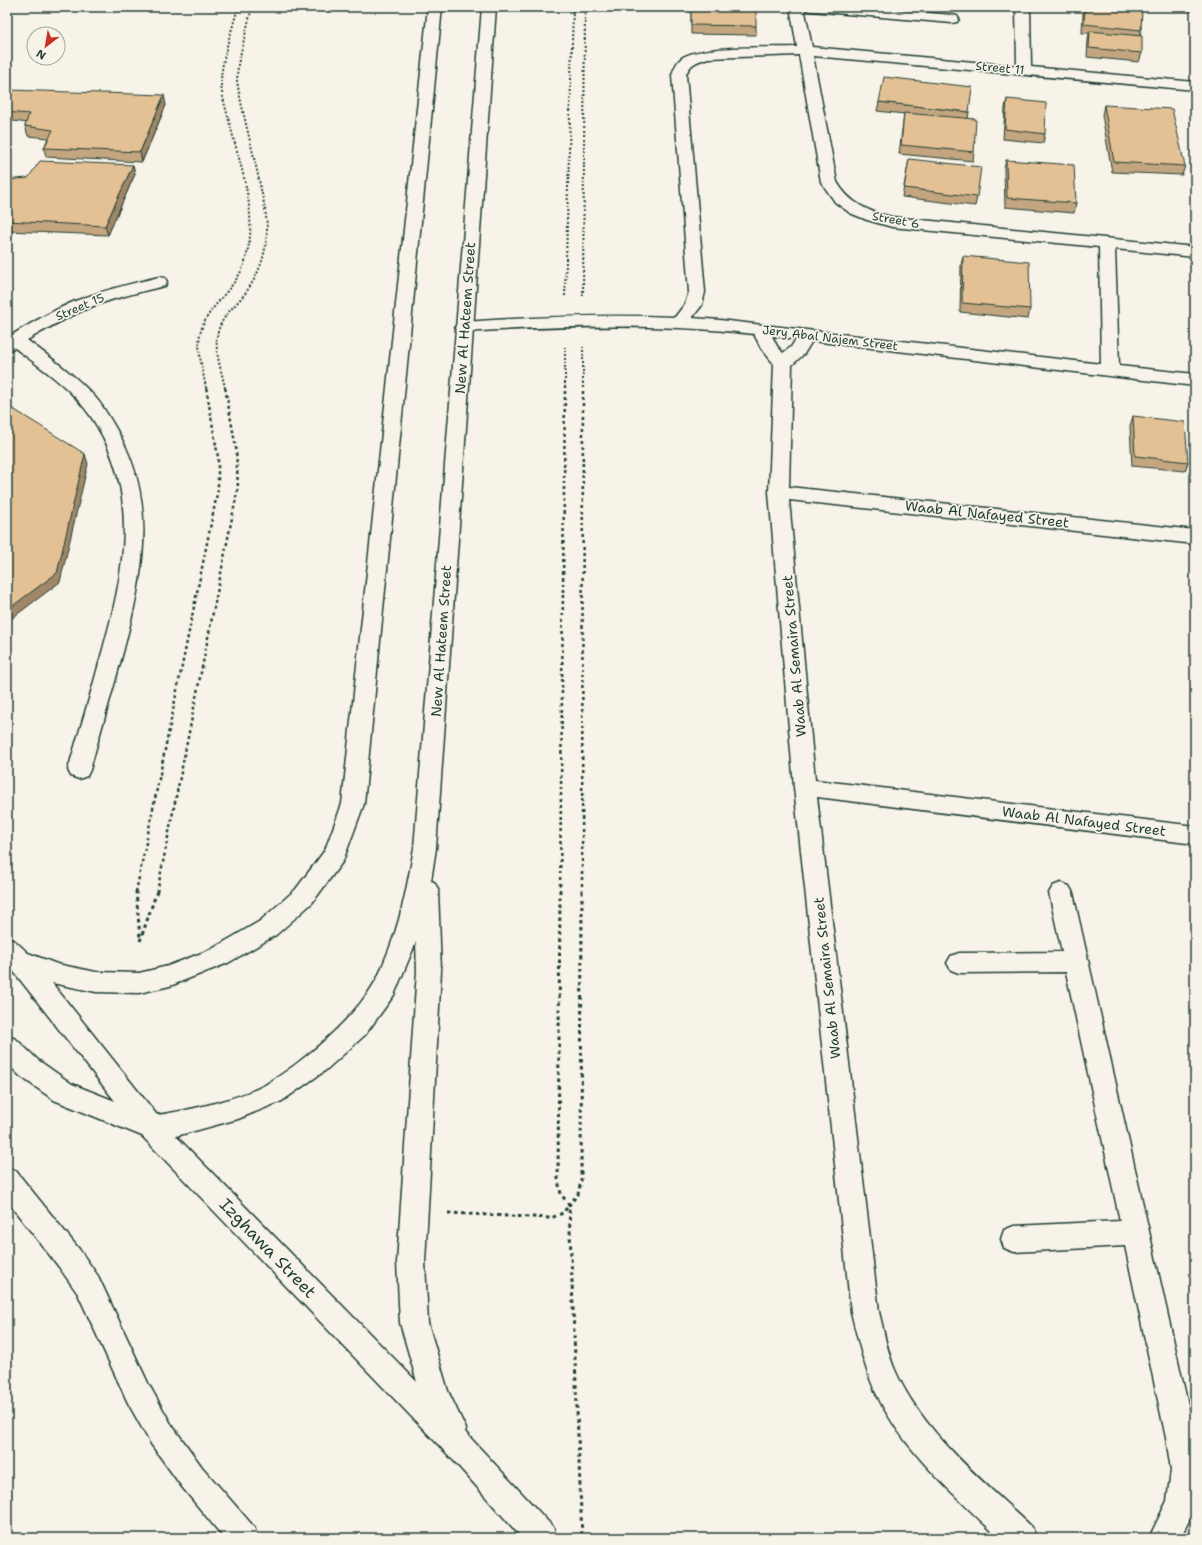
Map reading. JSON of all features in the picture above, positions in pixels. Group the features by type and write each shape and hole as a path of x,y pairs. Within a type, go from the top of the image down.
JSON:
{"street":[{"path":"14,954 56,974 96,982 139,983 170,976 220,956 268,928 304,896 335,854 352,804 435,7"},
{"name":"New Al Hateem Street","path":"151,1128 179,1124 238,1107 273,1093 317,1062 356,1027 385,988 404,943 417,897 425,848 489,7"},
{"name":"Street 6","path":"796,7 828,182 843,202 857,211 873,218 892,222 1195,252"},
{"path":"811,7 952,20"},
{"path":"1023,7 1024,70"},
{"name":"Street 11","path":"680,322 693,305 697,292 678,75 680,68 686,62 695,57 708,54 804,51 1195,86"},
{"path":"1107,243 1110,370"},
{"name":"Street 15","path":"12,342 42,324 90,302 159,282"},
{"name":"Jery Abal Najem Street","path":"464,327 565,322 680,322 807,335 1195,380"},
{"path":"762,330 764,340 768,348 783,363 798,350 807,335"},
{"path":"12,342 62,375 96,411 121,452 129,478 135,533 132,570 125,610 79,770"},
{"name":"Waab Al Semaira Street","path":"783,363 779,492 805,787 865,1312 873,1347 886,1384 906,1419 933,1452 1021,1538"},
{"name":"Waab Al Nafayed Street","path":"779,492 1195,537"},
{"name":"Waab Al Nafayed Street","path":"805,787 1195,835"},
{"path":"425,848 429,972 411,1262 414,1323 435,1396 464,1451"},
{"path":"1061,893 1181,1438 1186,1470 1182,1504 1164,1538"},
{"name":"Izghawa Street","path":"14,954 151,1128 464,1451 542,1538"},
{"path":"960,963 1077,962"},
{"path":"7,1047 29,1068 63,1092 151,1128"},
{"path":"7,1180 69,1258 88,1285 138,1393 161,1434 192,1477 243,1538"},
{"path":"1014,1239 1137,1233"}],"path":[{"path":"238,7 222,64 221,82 248,200 249,244 241,271 231,287 208,314 201,327 199,338 199,348 218,457 218,489 136,890 140,941 158,889 238,488 238,455 217,337 224,317 247,290 258,272 266,243 266,229 262,198 236,81 238,64 252,7"},
{"path":"566,284 573,7"},
{"path":"584,284 585,7"},
{"path":"565,322 558,1180 561,1194 569,1205 582,1538"},
{"path":"446,1213 551,1218 563,1212 578,1194 581,1181 583,322"}],"building":[{"path":"1085,7 1113,7 1142,10 1141,30 1084,24"},
{"path":"691,8 756,9 756,26 691,25"},
{"path":"1090,31 1142,36 1142,53 1089,48"},
{"path":"884,77 972,87 969,112 879,102"},
{"path":"9,90 164,95 140,152 44,148 53,130 25,126 29,114 7,112 7,94"},
{"path":"1007,99 1046,103 1045,134 1005,129"},
{"path":"1104,105 1172,109 1185,166 1114,162"},
{"path":"904,113 976,119 974,152 901,145"},
{"path":"909,159 981,167 977,197 904,188"},
{"path":"1006,160 1074,165 1076,203 1007,198"},
{"path":"40,161 133,165 105,226 7,221 7,180 28,178"},
{"path":"963,256 1029,262 1030,309 962,303"},
{"path":"7,405 85,454 57,573 7,610"},
{"path":"1133,416 1185,422 1188,462 1135,456"}]}
